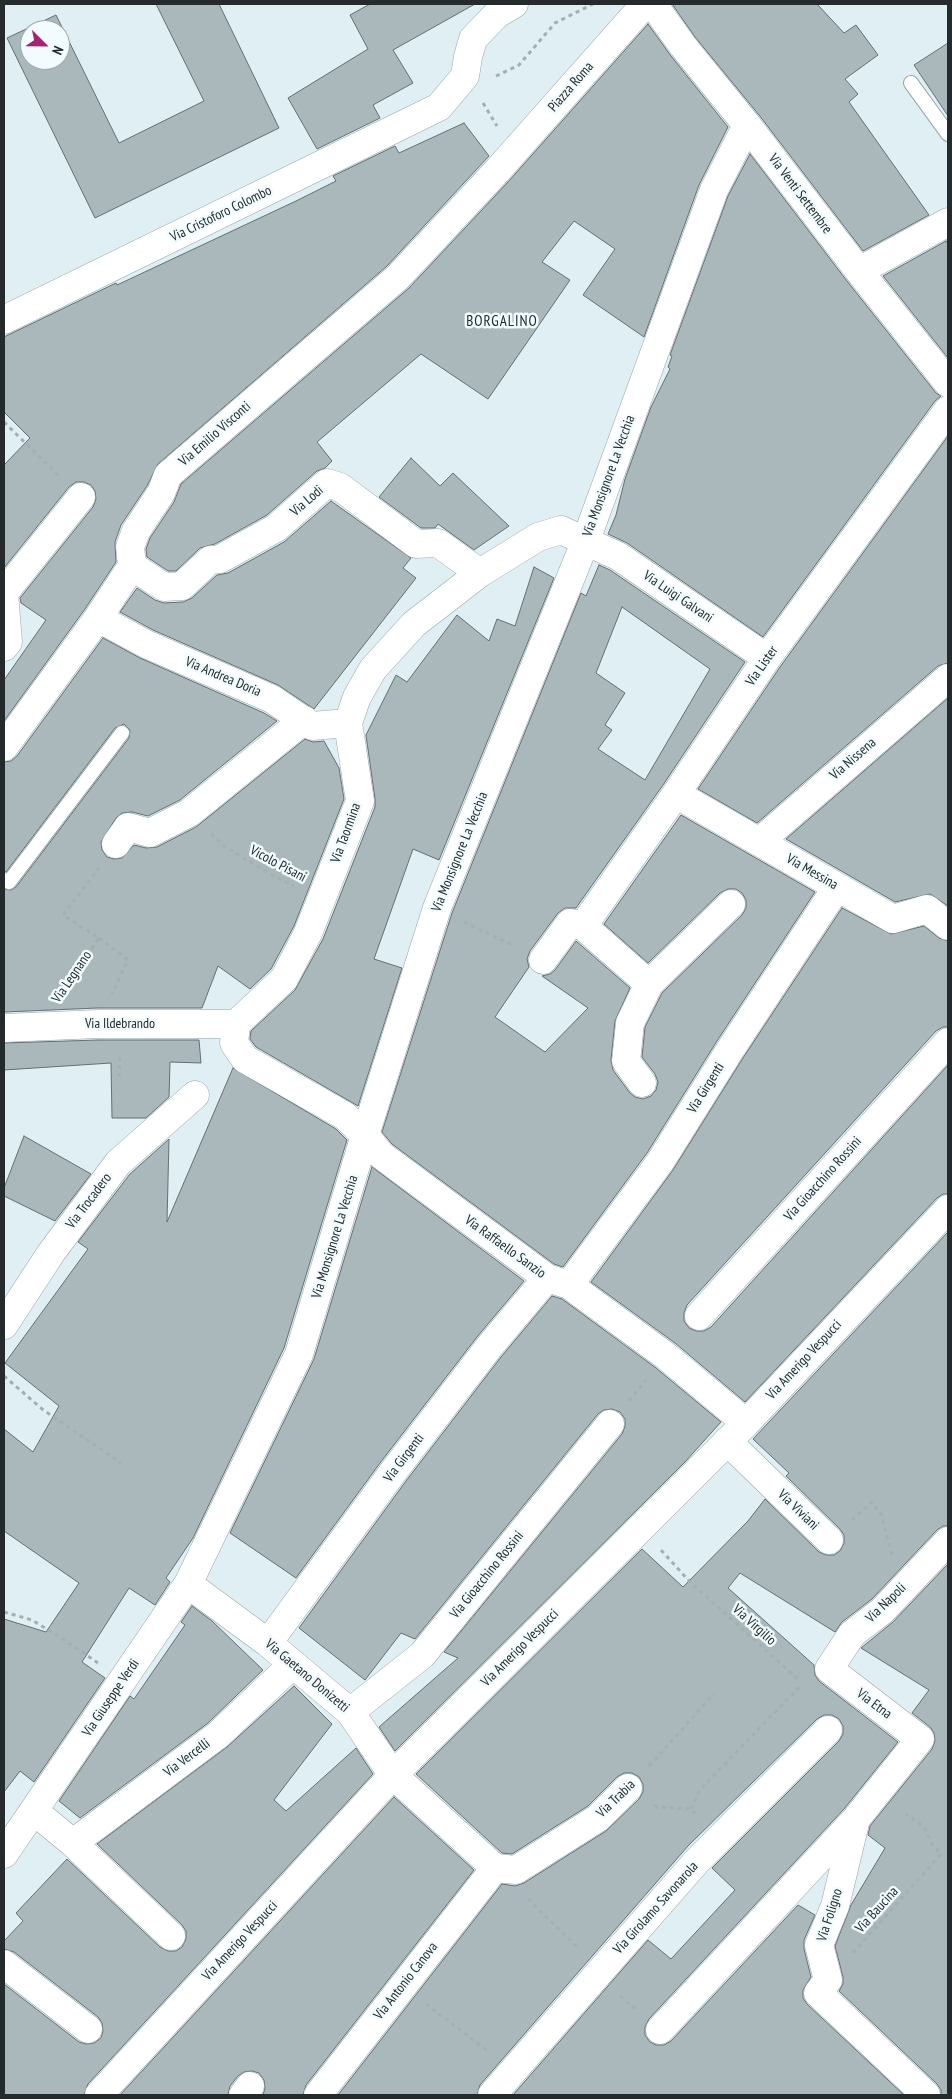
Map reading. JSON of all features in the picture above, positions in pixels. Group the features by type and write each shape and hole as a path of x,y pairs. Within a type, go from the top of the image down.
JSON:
{"street":[{"path":"465,76 468,56 474,39 497,14 514,4"},
{"name":"Piazza Roma","path":"506,161 645,4"},
{"name":"Via Venti Settembre","path":"653,4 683,46 948,383"},
{"name":"Via Cristoforo Colombo","path":"4,320 438,108 465,76"},
{"name":"Via Monsignore La Vecchia","path":"188,1584 299,1354 365,1135 437,908 586,540 714,190 747,125"},
{"name":"Via Emilio Visconti","path":"132,566 130,547 136,531 161,494 168,475 398,277 506,161"},
{"path":"859,271 948,222"},
{"name":"Via Lister","path":"583,926 676,794 767,658 948,410"},
{"name":"Via Lodi","path":"132,566 164,587 182,586 210,560 220,559 276,528 327,483 340,487 416,544 438,543 480,573"},
{"path":"4,647 8,642 4,593 81,498"},
{"name":"Via Taormina","path":"236,1024 284,979 308,933 360,801 348,723 357,697 373,669 414,624 480,573 538,537 561,530 586,540"},
{"name":"Via Luigi Galvani","path":"586,540 618,556 767,658"},
{"path":"4,747 98,618 132,566"},
{"name":"Via Andrea Doria","path":"98,618 146,644 272,698 312,726 348,723"},
{"name":"Via Nissena","path":"759,842 948,678"},
{"path":"116,844 128,827 150,833 189,813 304,720"},
{"name":"Via Messina","path":"676,794 893,919 927,910 948,926"},
{"name":"Via Girgenti","path":"268,1644 399,1464 489,1347 558,1282 660,1162 730,1050 837,887"},
{"path":"642,1083 626,1061 630,1023 649,984 732,904"},
{"path":"543,960 570,923 583,926 649,984"},
{"name":"Via Ildebrando","path":"4,1028 98,1024 236,1024"},
{"path":"236,1024 234,1043 245,1059 345,1116 365,1135"},
{"name":"Via Gioacchino Rossini","path":"699,1316 948,1042"},
{"name":"Via Trocadero","path":"4,1325 51,1253 118,1163 195,1095"},
{"name":"Via Raffaello Sanzio","path":"365,1135 381,1155 558,1282 666,1356 736,1432"},
{"name":"Via Amerigo Vespucci","path":"99,2095 393,1775 736,1432 948,1209"},
{"name":"Via Gioacchino Rossini","path":"350,1712 422,1655 610,1424"},
{"name":"Via Viviani","path":"736,1432 829,1540"},
{"name":"Via Napoli","path":"829,1669 852,1634 882,1611 948,1541"},
{"name":"Via Gaetano Donizetti","path":"188,1584 268,1644 350,1712 393,1775 495,1868"},
{"name":"Via Giuseppe Verdi","path":"4,1854 188,1584"},
{"name":"Via Vercelli","path":"73,1843 218,1735 293,1664"},
{"name":"Via Etna","path":"829,1669 920,1739"},
{"name":"Via Girolamo Savonarola","path":"492,2095 697,1861 828,1730"},
{"name":"Via Foligno","path":"920,1739 856,1819 835,1906 819,1945 828,1980 818,1993 926,2095"},
{"name":"Via Trabia","path":"495,1868 516,1870 598,1818 628,1788"},
{"path":"34,1811 73,1843 171,1936"},
{"path":"660,2030 856,1819"},
{"name":"Via Antonio Canova","path":"318,2095 495,1868"},
{"path":"4,1964 88,2029"}],"lane":[{"path":"911,83 948,134"},
{"path":"4,880 9,882 122,733"}],"path":[{"path":"519,65 555,23 592,4"},
{"path":"465,76 506,161"},
{"name":"Vicolo Pisani","path":"224,846 270,874 322,899"},
{"name":"Via Legnano","path":"38,1026 99,938 63,915 99,868"},
{"path":"437,908 543,960"},
{"path":"99,938 128,960 120,977"},
{"path":"610,1424 666,1356"},
{"path":"4,1376 42,1409 121,1463"},
{"name":"Via Viviani","path":"829,1540 872,1502 881,1514 894,1561"},
{"name":"Via Virgilio","path":"641,1528 691,1584 803,1684"},
{"path":"4,1612 32,1620 66,1641 122,1681"},
{"path":"691,1809 698,1791 803,1684 829,1669"},
{"name":"Via Trabia","path":"628,1788 714,1694"},
{"path":"628,1788 657,1807 691,1809 719,1839"},
{"name":"Via Baucina","path":"828,1980 941,1854 933,1845 924,1827 878,1792"},
{"path":"445,2018 513,2071"}],"building":[{"path":"156,4 219,4 279,128 95,218 23,70 70,70 70,43 119,143 204,101"},
{"path":"370,4 475,4 393,50 413,83 373,105 380,118 317,149 288,98 368,49 350,15"},
{"path":"672,4 817,4 844,33 856,25 878,55 845,79 858,94 849,102 929,215 863,251 759,115 695,37"},
{"path":"56,15 58,20 45,20"},
{"path":"648,24 728,127 699,185 644,337 583,295 615,249 574,221 542,262 570,280 488,399 421,354 317,442 332,461 325,468 317,471 267,515 215,544 200,548 176,571 168,571 147,557 146,549 150,538 174,502 181,484 409,288 508,182"},
{"path":"20,32 20,65 7,38"},
{"path":"948,43 948,116 914,65"},
{"path":"464,123 489,156 387,266 158,464 147,486 121,525 115,542 116,562 85,609 4,721 4,680 46,620 21,603 20,598 93,507 96,499 95,491 91,485 84,482 76,482 69,487 4,568 4,465 30,438 4,412 4,337 116,283 117,285 296,201 336,181 333,176 395,146 399,153"},
{"path":"750,154 847,281 936,393 941,396 935,401 763,637 627,543 608,534 616,515 625,479 651,407 670,369 668,367 672,356 670,355 728,196"},
{"path":"946,241 948,244 948,358 883,276"},
{"path":"948,436 948,663 938,666 757,823 698,789 780,667"},
{"path":"411,458 440,486 453,473 509,526 474,550 438,524 435,528 421,528 379,497"},
{"path":"331,501 411,558 403,568 416,578 314,709 278,685 153,630 120,612 137,588 155,600 164,603 183,602 192,598 217,575 228,573 284,542"},
{"path":"599,565 610,570 745,662 663,785 576,908 565,908 558,913 530,951 527,959 529,967 495,1017 545,1052 588,1008 542,976 550,974 555,970 576,941 630,988 615,1021 611,1060 613,1070 630,1093 635,1097 643,1099 651,1096 656,1090 658,1082 655,1074 642,1057 645,1027 662,993 742,915 746,908 746,900 742,893 736,889 728,889 720,893 648,963 604,924 681,815 815,892 717,1041 647,1153 563,1267 554,1264 392,1144 382,1132 452,913 581,593 586,596","holes":["622,607 710,669 645,780 598,749 612,730 605,725 625,693 596,673"]},
{"path":"534,567 554,578 439,860 413,849 374,959 402,968 358,1106 256,1047 250,1039 251,1031 295,990 323,939 375,807 366,735 396,675 407,682 457,615 489,641 497,619 515,626"},
{"path":"103,638 140,658 264,713 277,721 180,800 148,816 132,812 122,813 116,818 101,842 102,850 107,857 114,859 122,858 134,845 146,848 157,847 196,827 305,739 313,742 324,741 339,768 344,799 294,926 271,969 250,989 218,966 202,1008 97,1008 4,1012 4,889 11,890 16,887 129,738 130,730 124,724 115,728 6,872 4,871 4,762 11,761 17,756"},
{"path":"948,698 948,906 930,894 895,902 786,839"},
{"path":"842,908 891,934 924,926 939,938 948,941 948,1027 943,1027 936,1031 687,1305 684,1321 689,1328 696,1331 704,1331 711,1327 948,1065 948,1194 943,1194 937,1198 745,1402 675,1343 591,1282 673,1170 743,1058"},
{"path":"98,1040 199,1040 201,1063 170,1062 169,1097 146,1118 112,1118 111,1063 4,1070 4,1043"},
{"path":"233,1068 336,1129 347,1140 284,1348 193,1538 166,1578 170,1582 155,1605 129,1588 82,1662 105,1678 34,1782 20,1771 4,1792 4,1619 46,1632 79,1583 4,1531 4,1429 33,1452 59,1406 5,1363 88,1249 78,1242 130,1174 169,1139 167,1222"},
{"path":"24,1136 91,1174 55,1221 4,1196 4,1188"},
{"path":"372,1167 524,1281 477,1337 380,1463 296,1578 230,1533 314,1359"},
{"path":"948,1232 948,1526 943,1526 937,1530 872,1599 842,1622 835,1632 740,1573 728,1588 814,1665 815,1675 819,1681 898,1742 844,1809 649,2019 645,2027 645,2035 650,2042 656,2045 664,2045 671,2041 798,1905 815,1915 804,1940 804,1949 811,1977 803,1990 803,1998 807,2004 904,2095 513,2095 648,1940 671,1959 735,1890 712,1868 839,1741 843,1734 843,1726 839,1719 832,1715 824,1715 817,1719 688,1846 480,2085 477,2095 338,2095 502,1884 515,1886 524,1883 606,1831 639,1799 643,1792 643,1784 639,1777 632,1773 624,1773 617,1777 588,1806 512,1854 502,1853 416,1774 642,1549 683,1587 748,1521 765,1499 819,1552 826,1555 834,1555 840,1551 844,1543 844,1535 840,1529 786,1476 789,1473 753,1439"},
{"path":"552,1296 562,1299 656,1368 721,1422 685,1462 395,1751 379,1727 458,1658 444,1652 622,1434 625,1419 620,1412 612,1409 604,1410 598,1414 415,1639 401,1633 365,1680 299,1628 406,1481 501,1357"},
{"path":"948,1564 948,2095 941,2095 941,2090 937,2084 839,1991 843,1984 843,1977 835,1946 851,1905 885,1848 868,1835 870,1826 932,1749 935,1741 934,1733 930,1727 912,1713 929,1690 861,1648 893,1622"},
{"path":"192,1606 212,1621 263,1670 208,1723 80,1818 59,1801 130,1696 134,1699 185,1625 181,1622"},
{"path":"294,1686 332,1724 274,1800 286,1811 356,1748 373,1774 88,2084 84,2095 4,2095 4,1984 79,2042 86,2044 94,2043 101,2038 103,2031 102,2023 98,2017 14,1952 4,1949 4,1941 23,1921 16,1913 67,1859 160,1947 168,1951 176,1951 182,1947 186,1939 186,1931 182,1925 97,1844 227,1747"},
{"path":"394,1797 474,1870 306,2085 303,2095 263,2095 265,2088 264,2080 259,2073 252,2071 244,2072 238,2076 230,2086 228,2095 120,2095"}],"district":[{"name":"BORGALINO","path":"502,322"}]}
